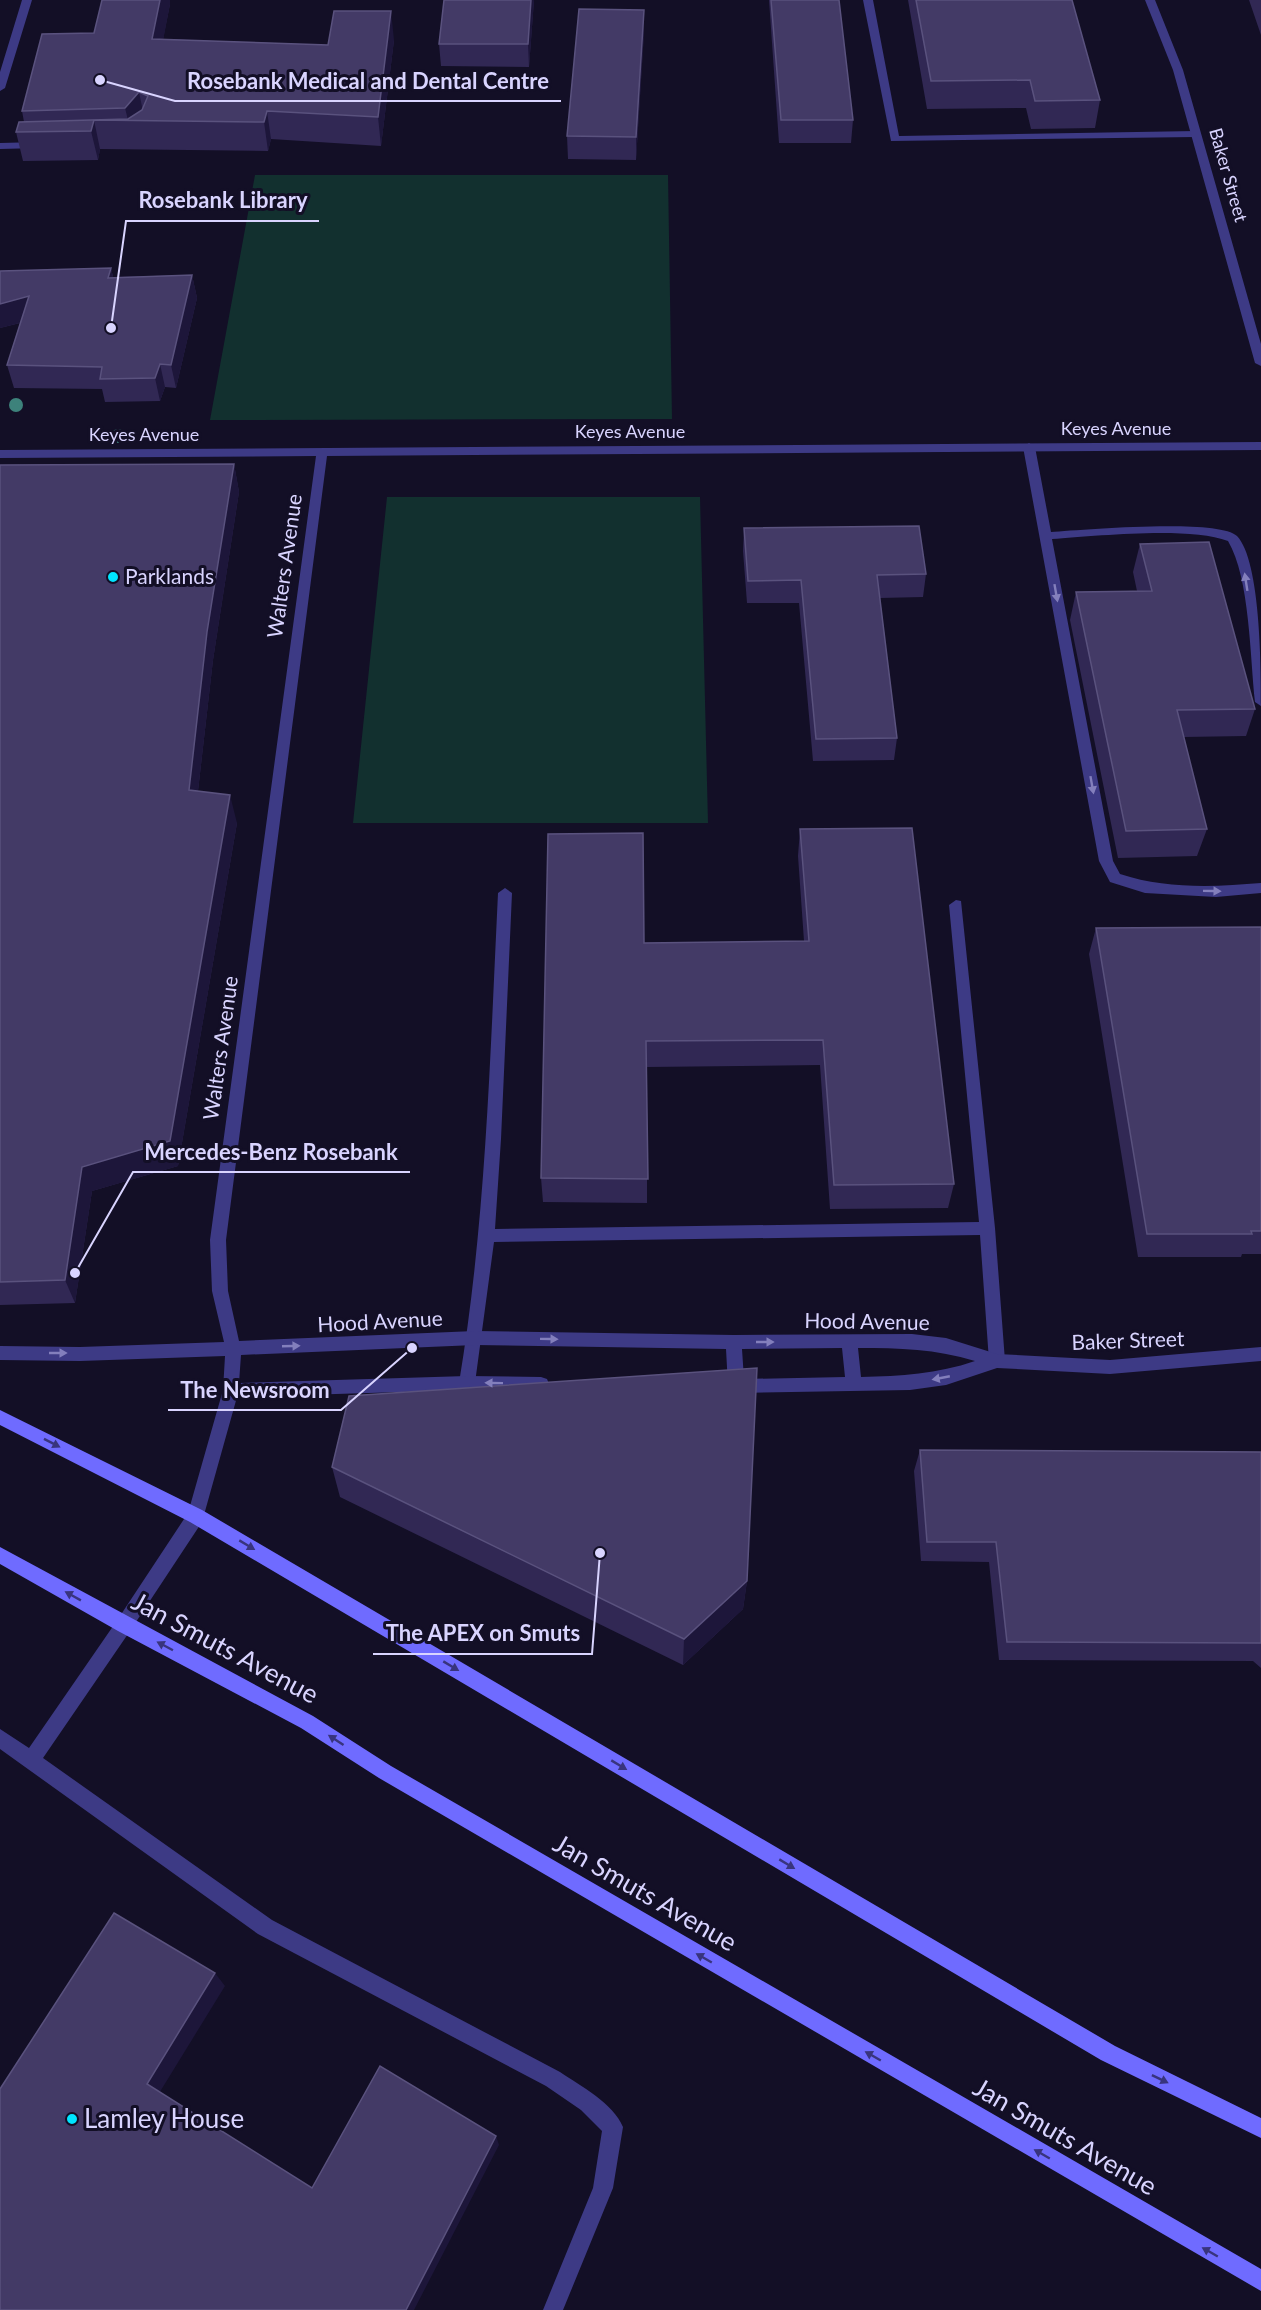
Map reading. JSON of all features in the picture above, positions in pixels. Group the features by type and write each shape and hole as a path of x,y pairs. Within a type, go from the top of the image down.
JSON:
{"main road":[{"path":"0,1417 196,1516 1108,2053 1261,2128"},
{"name":"Jan Smuts Avenue","path":"0,1555 124,1625 307,1722 405,1784 1261,2281"}],"street":[{"path":"0,88 27,0"},
{"path":"868,0 895,139 1196,134"},
{"name":"Baker Street","path":"1150,0 1178,70 1261,363"},
{"path":"0,146 47,145"},
{"name":"Keyes Avenue","path":"0,454 1261,446"},
{"path":"1029,447 1106,861 1115,878 1145,888 1216,892 1261,888"},
{"name":"Walters Avenue","path":"31,1760 196,1516 231,1390 233,1348 220,1291 218,1240 322,452"},
{"path":"1046,536 1179,531 1224,533 1231,536 1241,554 1247,586 1261,702"},
{"path":"467,1383 475,1338 487,1236 505,893"},
{"path":"734,1342 730,1386 910,1383 946,1378 997,1361 987,1228 956,906"},
{"path":"487,1236 987,1228"},
{"name":"Hood Avenue","path":"0,1353 80,1354 475,1338 734,1342 912,1341 946,1345 997,1361"},
{"path":"850,1342 853,1383"},
{"name":"Baker Street","path":"997,1361 1110,1367 1261,1354"},
{"path":"231,1390 467,1383 560,1384"},
{"path":"0,1738 265,1927 553,2079 588,2103 613,2127 603,2188 553,2310"}],"green space":[{"path":"255,175 668,175 672,419 210,420"},
{"path":"387,497 700,497 708,823 353,823"}],"building":[{"path":"102,0 160,0 152,39 328,45 334,11 391,11 378,117 267,111 264,122 94,120 91,131 16,132 19,122 128,119 142,110 148,96 139,92 125,108 22,111 42,34 94,33"},
{"path":"444,0 531,0 528,44 439,44"},
{"path":"771,0 839,0 853,120 781,120"},
{"path":"916,0 1072,0 1100,100 1035,101 1030,80 931,81"},
{"path":"579,9 644,10 636,137 567,136"},
{"path":"111,268 108,278 192,275 171,365 160,364 155,378 100,379 102,367 7,365 29,296 0,304 0,271"},
{"path":"234,464 207,632 189,790 230,795 170,1141 82,1167 65,1280 0,1282 0,465"},
{"path":"919,526 926,574 877,575 897,738 816,739 801,580 748,581 744,528"},
{"path":"1209,542 1255,709 1177,710 1207,829 1126,831 1076,592 1152,591 1140,544"},
{"path":"912,828 954,1184 834,1185 823,1040 646,1041 648,1179 541,1178 548,834 643,833 644,943 809,941 800,829"},
{"path":"1261,927 1261,1231 1251,1231 1252,1234 1147,1234 1096,928"},
{"path":"757,1368 747,1581 684,1639 332,1467 349,1396"},
{"path":"920,1450 1261,1452 1261,1643 1007,1642 996,1542 927,1542"},
{"name":"Lamley House","path":"114,1913 215,1973 147,2084 312,2188 380,2066 496,2136 406,2310 0,2310 0,2089"}],"place":[{"name":"Rosebank Medical and Dental Centre","path":"100,80"},
{"name":"Rosebank Library","path":"111,328"},
{"name":"Parklands","path":"113,577"},
{"name":"Mercedes-Benz Rosebank","path":"75,1273"},
{"name":"The Newsroom","path":"412,1348"},
{"name":"The APEX on Smuts","path":"600,1553"},
{"name":"Lamley House","path":"72,2119"}]}
